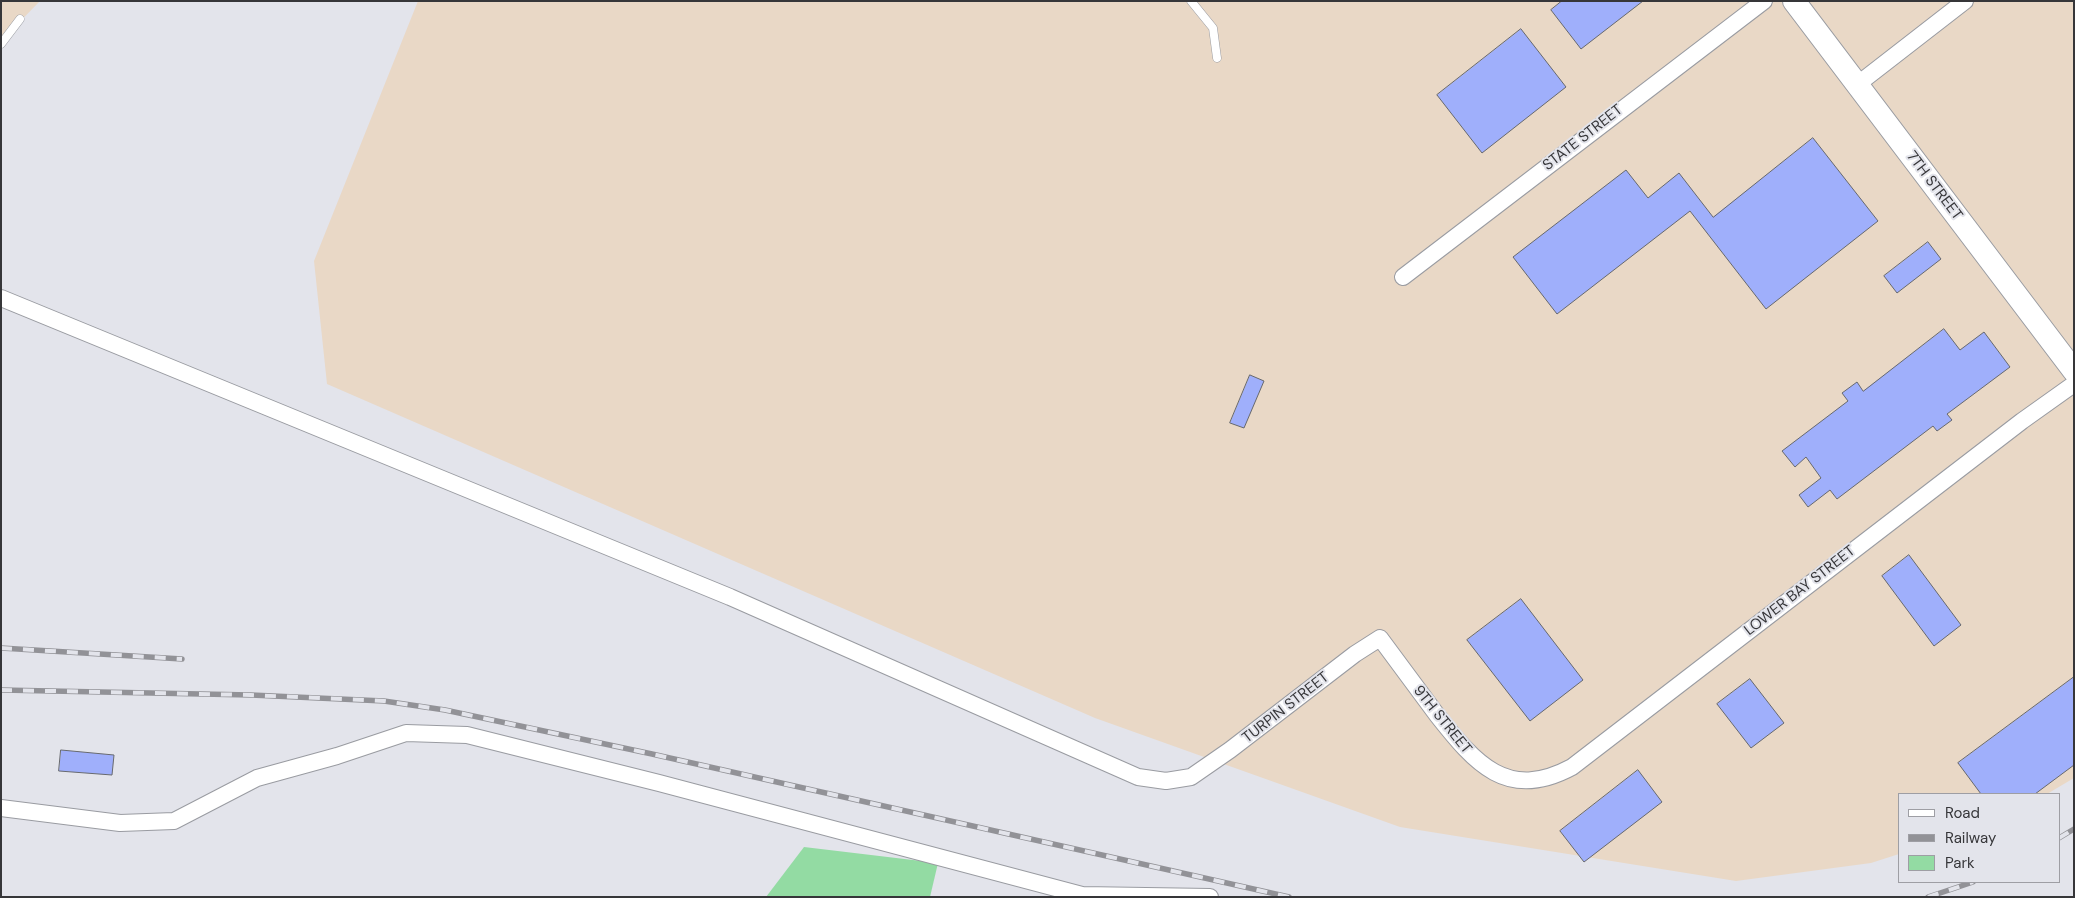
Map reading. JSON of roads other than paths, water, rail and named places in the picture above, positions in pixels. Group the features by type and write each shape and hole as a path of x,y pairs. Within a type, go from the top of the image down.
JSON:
{"street":[{"name":"STATE STREET","path":"1403,277 1764,1"},
{"name":"7TH STREET","path":"1794,1 2074,371"},
{"path":"1858,84 1965,1"},
{"name":"TURPIN STREET","path":"1,298 730,598 1138,776 1166,781 1192,777 1355,654 1380,638"},
{"name":"LOWER BAY STREET","path":"1520,780 1538,781 1557,775 1572,767 2022,421 2074,384"},
{"name":"9TH STREET","path":"1380,638 1473,758 1498,776 1520,780"},
{"path":"1,808 120,823 174,821 257,778 337,756 406,733 467,735 678,788 1082,895 1210,897"}],"lane":[{"path":"1191,1 1213,28 1217,58"},
{"path":"1,44 20,19"}],"railway":[{"path":"1,648 182,659"},
{"path":"1,690 251,695 384,701 445,710 652,754 1289,897"},
{"path":"2060,837 2074,829"},
{"path":"1928,897 1970,883"}]}
